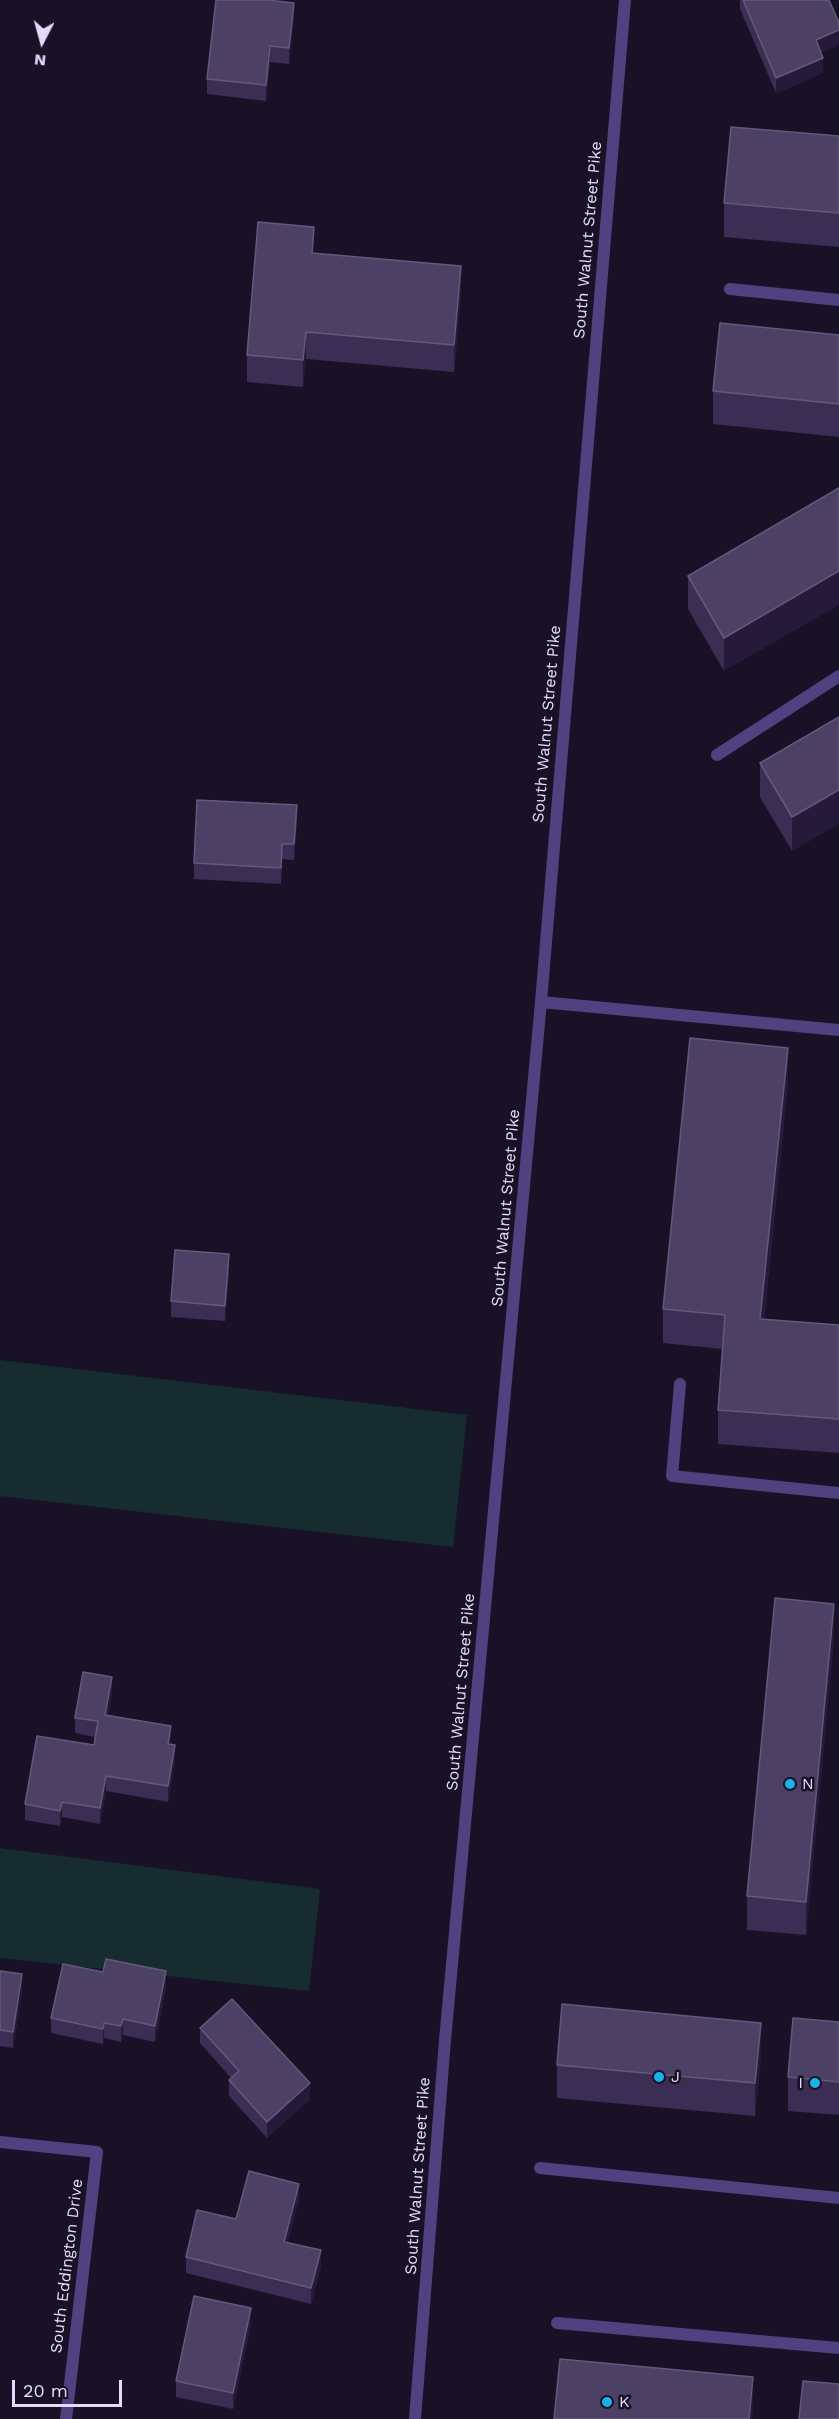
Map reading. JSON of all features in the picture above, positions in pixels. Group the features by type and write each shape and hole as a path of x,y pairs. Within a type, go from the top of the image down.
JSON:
{"street":[{"name":"South Walnut Street Pike","path":"415,2419 445,2040 541,1002 625,0"},
{"path":"730,289 839,300"},
{"path":"717,755 839,676"},
{"path":"541,1002 839,1030"},
{"path":"680,1384 672,1476 839,1493"},
{"name":"South Eddington Drive","path":"0,2142 97,2152 66,2419"},
{"path":"540,2168 839,2198"},
{"path":"557,2323 839,2348"}],"green space":[{"path":"0,1360 467,1415 453,1547 0,1496"},
{"path":"0,1848 320,1889 309,1991 0,1958"}],"building":[{"path":"216,0 268,0 294,3 289,48 270,46 266,85 207,79"},
{"path":"743,0 829,0 839,23 839,30 816,40 823,58 776,78"},
{"path":"731,127 839,136 839,213 724,203"},
{"path":"258,222 314,227 312,253 461,266 454,345 306,332 303,360 247,355"},
{"path":"720,323 839,335 839,404 713,391"},
{"path":"839,488 839,571 724,638 688,576"},
{"path":"839,717 839,790 792,817 760,763"},
{"path":"197,800 297,805 294,844 282,844 281,868 194,863"},
{"path":"690,1038 788,1048 760,1319 839,1325 839,1419 718,1410 725,1315 663,1309"},
{"path":"175,1250 229,1254 225,1306 171,1301"},
{"name":"N","path":"775,1598 834,1604 806,1902 747,1896"},
{"path":"83,1672 112,1677 105,1715 171,1726 168,1744 175,1745 168,1786 106,1776 100,1808 62,1802 60,1811 25,1804 37,1736 94,1745 98,1721 75,1718"},
{"path":"106,1959 166,1971 155,2026 123,2019 121,2026 104,2023 103,2029 51,2018 63,1964 103,1972"},
{"path":"0,1971 22,1974 13,2032 0,2030"},
{"path":"232,1999 310,2083 267,2122 229,2080 239,2071 200,2028"},
{"path":"562,2004 761,2023 755,2083 557,2065"},
{"path":"793,2018 839,2022 839,2082 788,2077"},
{"path":"249,2171 299,2184 284,2242 321,2250 311,2288 186,2257 197,2210 236,2219"},
{"path":"194,2296 251,2308 233,2393 176,2381"},
{"path":"560,2359 753,2377 749,2419 554,2419"},
{"path":"803,2381 839,2384 839,2419 799,2419"}],"place":[{"name":"N","path":"790,1784"},
{"name":"J","path":"659,2077"},
{"name":"I","path":"815,2083"},
{"name":"K","path":"607,2402"}]}
